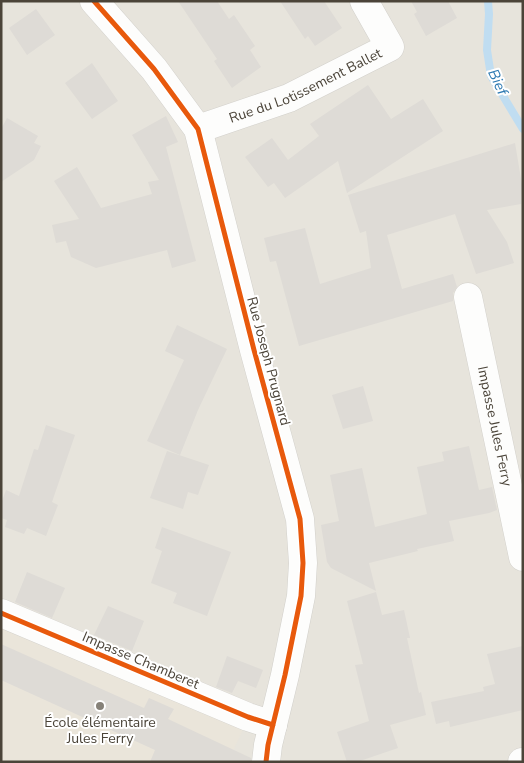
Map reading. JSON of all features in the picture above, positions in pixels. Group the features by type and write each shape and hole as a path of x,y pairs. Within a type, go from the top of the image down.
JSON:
{"street":[{"name":"Rue Joseph Prugnard","path":"94,1 154,69 198,129 300,519 303,563 300,596 266,762"},
{"name":"Rue du Lotissement Ballet","path":"198,129 289,98 390,47 364,1"},
{"name":"Impasse Jules Ferry","path":"468,297 523,557"},
{"name":"Impasse Chamberet","path":"1,613 248,717 273,725"}],"shaded area":[{"path":"1,1 523,1 523,762 1,762"},
{"name":"École élémentaire Jules Ferry","path":"1,625 245,725 228,762 1,762"}],"building":[{"path":"178,1 217,1 229,19 234,15 255,46 250,50 261,67 232,88 214,61 217,59"},
{"path":"280,1 324,1 342,28 315,46 308,36 305,39"},
{"path":"411,1 448,1 457,18 426,36 414,14 417,12"},
{"path":"36,9 55,35 27,55 9,28"},
{"path":"92,63 118,101 92,119 65,83"},
{"path":"368,85 391,119 423,99 443,131 347,193 338,161 285,198 274,183 268,187 245,157 272,138 288,160 319,136 310,124"},
{"path":"166,116 178,142 166,147 196,261 172,268 167,250 96,268 71,257 66,241 56,243 52,225 79,219 54,181 77,167 101,208 152,194 148,182 159,180 132,135"},
{"path":"7,118 38,136 34,143 41,146 34,160 1,182 1,129"},
{"path":"515,143 522,185 521,204 487,210 507,242 514,263 476,274 455,214 387,235 402,289 453,274 457,287 453,293 453,301 299,346 276,261 270,262 264,238 305,228 320,284 371,268 366,231 360,233 348,195"},
{"path":"177,325 227,349 198,410 180,455 147,441 184,360 165,351"},
{"path":"363,386 373,421 343,429 332,395"},
{"path":"46,425 75,435 52,502 58,505 46,536 27,528 24,534 5,527 7,520 1,518 1,504 6,490 19,496 34,449 38,450"},
{"path":"469,446 479,490 492,487 497,510 449,521 454,541 417,549 418,551 369,563 376,591 331,568 327,562 321,525 339,521 330,475 362,468 375,527 427,514 417,467 444,461 442,452"},
{"path":"167,451 209,465 198,495 188,492 183,509 150,498"},
{"path":"162,527 231,552 207,616 173,603 177,593 151,583 162,551 155,548"},
{"path":"27,572 65,588 52,618 15,602"},
{"path":"376,592 382,615 404,610 410,638 407,638 419,693 421,692 426,715 390,725 398,748 357,762 347,762 337,732 369,721 355,665 363,664 347,601"},
{"path":"108,606 144,621 132,651 94,635"},
{"path":"1,644 144,708 149,698 174,709 168,719 251,758 251,762 150,762 155,750 1,680"},
{"path":"523,646 523,710 450,727 449,721 436,724 431,702 484,691 483,687 495,684 487,654"},
{"path":"227,656 263,670 256,688 238,681 232,693 216,687"}],"waterway":[{"name":"Bief","path":"488,1 487,50 491,76 523,129"}],"cycle path":[{"path":"94,1 154,69 198,129 254,350 300,519 303,563 301,596 268,745 266,762"},
{"path":"1,613 248,717 273,725"}],"place":[{"name":"École élémentaire Jules Ferry","path":"100,706"}]}
